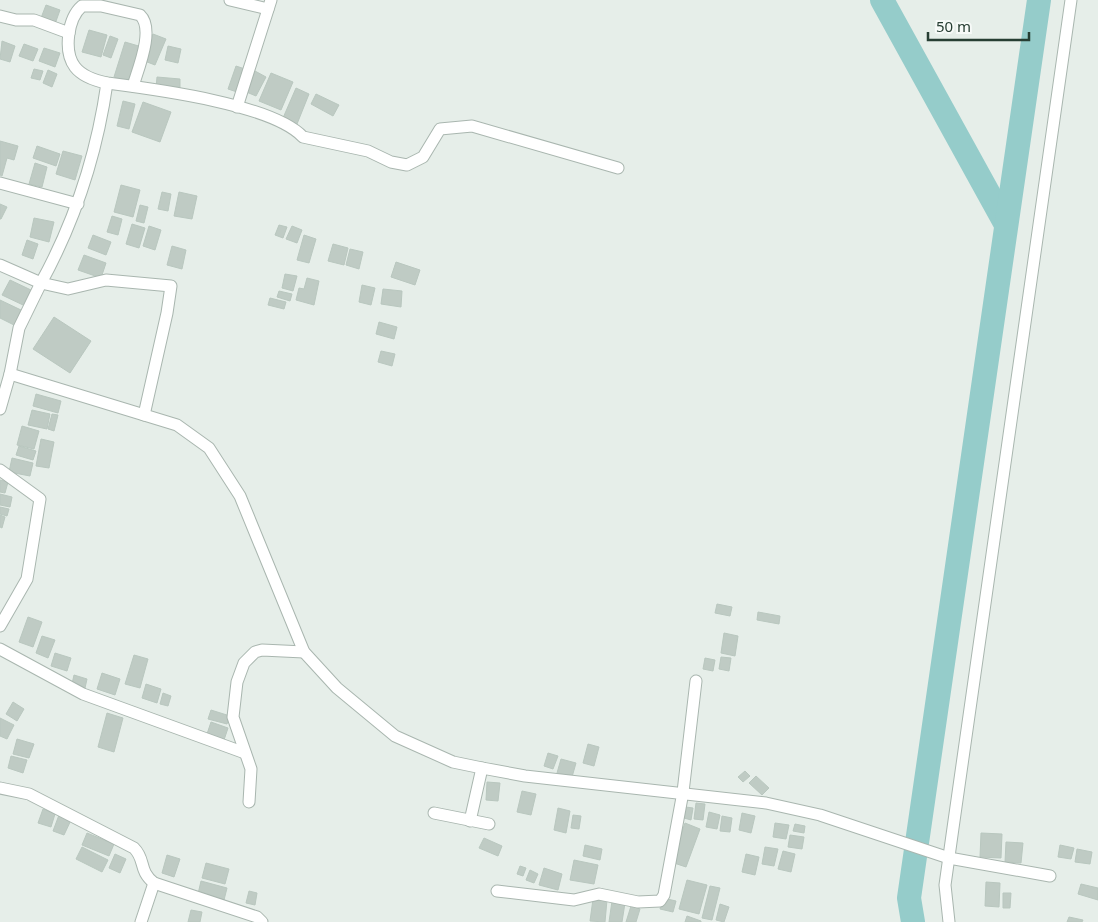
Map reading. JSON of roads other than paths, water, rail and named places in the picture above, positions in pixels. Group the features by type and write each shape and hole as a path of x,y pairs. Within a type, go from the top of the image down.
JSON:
{"street":[{"path":"230,0 270,5 236,107"},
{"path":"949,922 946,885 947,858 1071,0"},
{"path":"133,86 145,45 146,26 144,19 140,15 102,3 82,6 76,11 69,33 71,55 75,68 95,80 236,107 281,121 295,129 303,137 368,151 391,162 407,165 423,157 440,129 472,126 618,168"},
{"path":"0,16 16,20 34,20 69,33"},
{"path":"0,409 10,374 19,328 61,247 78,204 102,117 107,83"},
{"path":"0,183 78,204"},
{"path":"0,265 41,283 68,289 106,280 171,286 167,313 144,415"},
{"path":"10,374 177,425 209,448 240,496 304,652 337,688 395,736 453,762 525,776 766,802 820,815 947,858 1050,876"},
{"path":"0,470 40,499 27,579 15,603 0,626"},
{"path":"0,649 83,694 245,753"},
{"path":"249,802 251,769 233,717 237,682 244,663 255,652 262,650 304,652"},
{"path":"497,891 574,900 598,894 638,902 660,901 664,895 683,792 696,681"},
{"path":"470,821 482,768"},
{"path":"0,788 29,794 134,848 140,857 145,876 154,883 257,917 262,922"},
{"path":"434,814 489,824"},
{"path":"141,922 154,883"}],"waterway":[{"path":"882,0 1005,223"},
{"path":"913,922 909,898 1039,0"}]}
